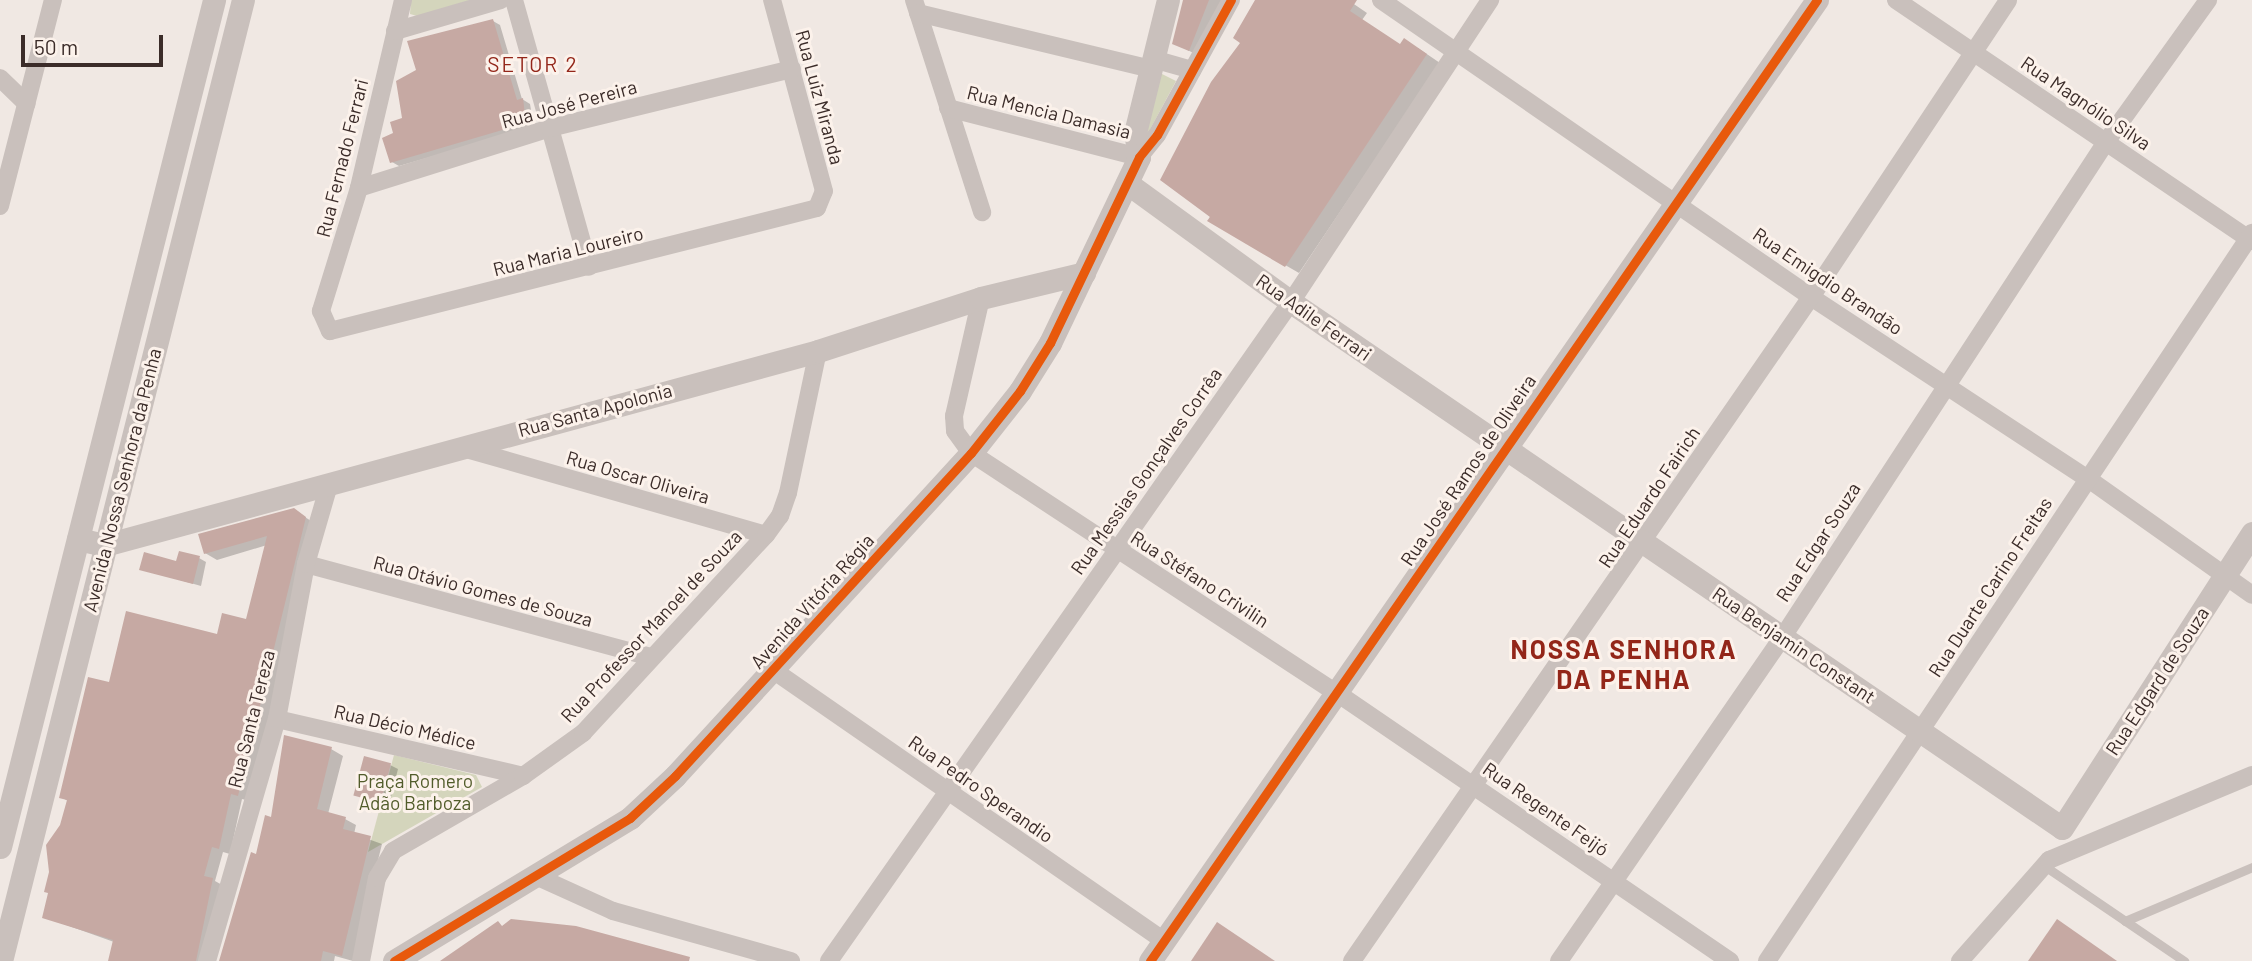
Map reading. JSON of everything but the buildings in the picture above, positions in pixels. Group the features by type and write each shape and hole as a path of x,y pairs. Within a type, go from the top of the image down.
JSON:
{"street":[{"path":"0,206 53,0"},
{"name":"Avenida Nossa Senhora da Penha","path":"2,839 214,0"},
{"name":"Avenida Nossa Senhora da Penha","path":"1,961 3,936 32,838 243,0"},
{"name":"Rua Fernado Ferrari","path":"324,326 321,311 359,188 403,0"},
{"path":"395,31 501,0"},
{"path":"514,0 589,267"},
{"name":"Rua Luiz Miranda","path":"772,0 824,191 822,204"},
{"name":"Avenida Vitória Régia","path":"394,961 538,877 630,818 676,776 971,453 1020,391 1084,273 1139,157 1135,133 1168,0"},
{"path":"1139,157 1153,141 1231,0"},
{"name":"Rua Emigdio Brandão","path":"1381,0 1811,297 2087,478 2252,595"},
{"name":"Rua Messias Gonçalves Corrêa","path":"829,961 1292,302 1490,0"},
{"name":"Rua José Ramos de Oliveira","path":"1150,961 1674,200 1817,0"},
{"name":"Rua Magnólio Silva","path":"1896,0 2251,237"},
{"name":"Rua Eduardo Fairich","path":"1352,961 1477,787 1811,297 2008,0"},
{"name":"Rua Edgar Souza","path":"1559,961 1616,883 1782,638 1944,386 2106,142 2208,0"},
{"path":"916,7 1152,64 1192,70"},
{"name":"Rua Mencia Damasia","path":"916,7 982,212"},
{"name":"Rua José Pereira","path":"359,188 550,128 792,69"},
{"path":"0,78 27,104"},
{"name":"Rua Mencia Damasia","path":"948,108 1139,157"},
{"name":"Rua Adile Ferrari","path":"1127,183 1292,302 1505,447"},
{"name":"Rua Maria Loureiro","path":"324,326 337,333 810,212 822,204"},
{"name":"Rua Duarte Carino Freitas","path":"1767,961 2087,478 2251,237"},
{"path":"152,244 179,251"},
{"name":"Rua Santa Apolonia","path":"106,545 329,485 458,446 818,351 981,298 1084,273"},
{"path":"971,453 955,431 954,416 981,298"},
{"name":"Rua Professor Manoel de Souza","path":"361,961 377,878 393,851 523,776 583,733 650,657 766,536 780,516 788,492 818,351"},
{"path":"116,388 143,395"},
{"name":"Rua Oscar Oliveira","path":"458,446 766,536"},
{"name":"Rua Benjamin Constant","path":"1505,447 2062,828"},
{"name":"Rua Stéfano Crivilin","path":"971,453 1337,693"},
{"name":"Rua Santa Tereza","path":"207,961 277,719 306,564 329,485"},
{"name":"Rua Edgard de Souza","path":"2062,828 2252,533"},
{"path":"78,540 106,545"},
{"name":"Rua Otávio Gomes de Souza","path":"306,564 650,657"},
{"name":"Rua Pedro Sperandio","path":"774,670 1165,941"},
{"name":"Rua Regente Feijó","path":"1337,693 1730,961"},
{"name":"Rua Décio Médice","path":"277,719 523,776"},
{"path":"2050,860 2252,775"},
{"path":"1960,961 2050,860 2062,828"},
{"path":"2,839 32,838"},
{"path":"538,877 613,911 791,961"}],"lane":[{"path":"2050,860 2125,921 2184,961"},
{"path":"2125,921 2252,867"}],"green space":[{"path":"411,0 471,0 417,16 410,14"},
{"path":"1160,73 1176,81 1147,135 1143,134"},
{"name":"Praça Romero Adão Barboza","path":"394,755 476,775 482,787 368,852"}],"cycle path":[{"path":"394,961 630,818 675,776 971,453 1020,391 1050,343 1139,157 1157,135 1231,0"},
{"path":"1150,961 1817,0"}],"district":[{"name":"SETOR 2","path":"533,64"},
{"name":"NOSSA SENHORA DA PENHA","path":"1624,664"}]}
